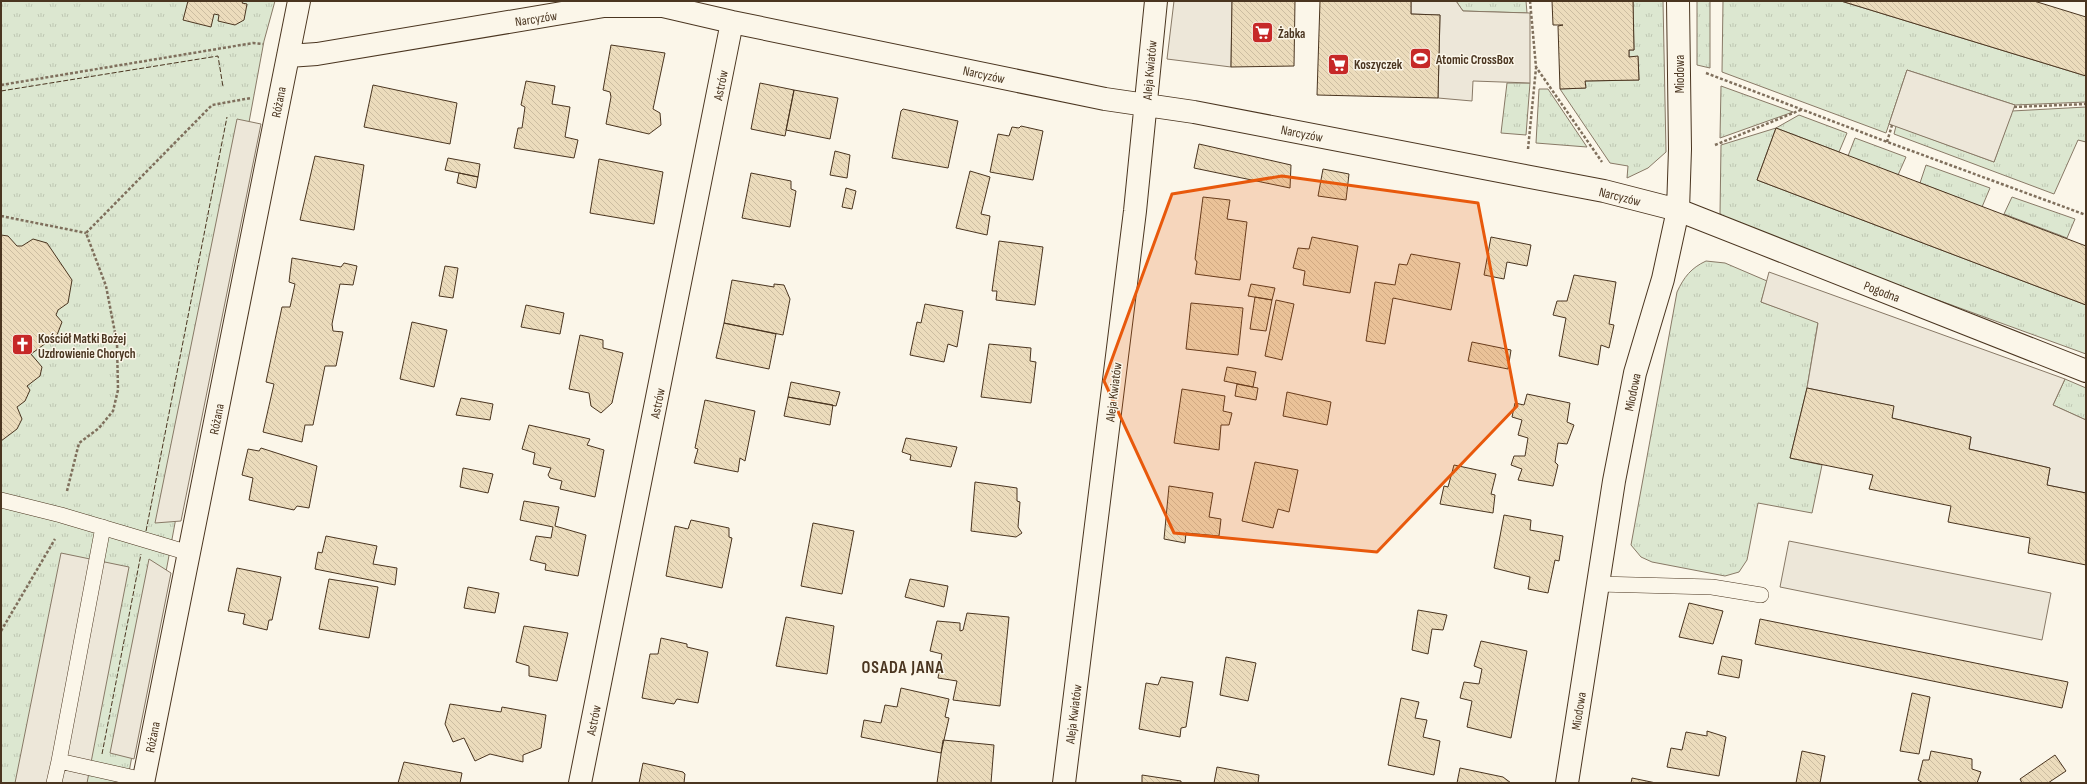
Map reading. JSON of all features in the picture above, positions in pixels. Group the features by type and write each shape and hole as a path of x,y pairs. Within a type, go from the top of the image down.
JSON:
{"street":[{"name":"Różana","path":"143,782 299,1"},
{"name":"Aleja Kwiatów","path":"1064,783 1135,211 1156,1"},
{"name":"Miodowa","path":"1567,783 1614,481 1635,373 1662,279 1678,210 1678,1"},
{"name":"Narcyzów","path":"288,56 317,54 604,6 663,6 732,22 1146,106 1194,112 1525,176 1604,192 1678,210"},
{"name":"Astrów","path":"580,783 732,22"},
{"name":"Pogodna","path":"1678,210 2086,371"}],"lane":[{"path":"1,500 61,515 189,553"},
{"path":"54,783 103,527"},
{"path":"1598,584 1712,587 1761,596"},
{"path":"59,761 143,782"}],"path":[{"path":"1525,176 1536,68 1530,1"},
{"path":"1,85 253,43 269,44 288,56"},
{"path":"1679,66 1714,75 1887,142 2086,215"},
{"path":"1536,68 1603,162"},
{"path":"86,233 212,105 249,98 267,91 280,94"},
{"path":"2014,107 2086,104"},
{"path":"1715,144 1803,109"},
{"path":"1887,142 1892,125"},
{"path":"1,216 86,233"},
{"path":"1,631 58,534 61,515 79,443 98,428 113,411 118,390 117,342 106,286 86,233"}],"highlighted area":[{"path":"1282,176 1478,203 1517,406 1377,552 1174,533 1104,381 1172,194"}],"green space":[{"path":"1,1 275,1 264,41 127,783 1,783"},
{"path":"1456,1 1526,1 1527,13 1463,11"},
{"path":"1633,1 1663,1 1666,152 1648,168 1627,178 1628,166 1610,163 1560,89 1585,88 1585,81 1639,80 1638,57 1629,57 1629,50 1634,50"},
{"path":"1697,1 1710,1 1710,68 1697,65"},
{"path":"1723,1 1841,1 2086,76 2086,102 2015,105 1907,70 1886,133 1722,72"},
{"path":"1507,83 1530,83 1526,135 1501,133"},
{"path":"1721,86 1793,112 1720,138"},
{"path":"1539,89 1548,89 1587,147 1536,143"},
{"path":"2086,107 2086,142 2078,140 2054,194 1894,134 1896,126 1994,162 2012,111"},
{"path":"1799,115 1847,133 1839,152 1776,128"},
{"path":"1776,128 1757,180 2086,305 2086,354 1751,232 1720,214 1721,145"},
{"path":"1855,138 1906,157 1898,175 1848,156"},
{"path":"1926,165 1990,188 1982,207 1920,183"},
{"path":"2012,197 2075,219 2067,238 2004,214"},
{"path":"1706,261 1725,263 1767,281 1761,302 1818,322 1807,388 1790,458 1822,465 1812,513 1758,503 1747,560 1739,572 1725,576 1652,562 1641,557 1631,545 1677,292 1688,274"},
{"path":"2065,379 2086,388 2086,420 2053,405"}],"shaded area":[{"path":"1174,1 1232,1 1231,67 1167,59"},
{"path":"1411,1 1456,1 1463,11 1530,13 1530,83 1473,81 1472,101 1438,98 1440,15 1411,14"},
{"path":"1907,70 2015,105 1994,162 1889,124"},
{"path":"237,119 261,124 181,521 155,523"},
{"path":"1769,272 2065,379 2053,405 2086,420 2086,493 2047,485 2050,468 1969,449 1971,437 1892,418 1893,406 1807,388 1818,323 1761,302"},
{"path":"1789,541 2051,593 2042,640 1780,587"},
{"path":"61,553 129,567 87,783 15,783"},
{"path":"149,559 171,573 134,759 110,753"}],"building":[{"path":"188,1 243,1 242,3 247,4 244,20 235,25 218,21 219,15 214,14 211,27 183,20"},
{"name":"Żabka","path":"1232,1 1295,1 1294,66 1231,67"},
{"path":"1320,1 1411,1 1411,14 1440,15 1438,98 1317,95"},
{"path":"1552,1 1633,1 1634,50 1629,50 1629,57 1638,56 1639,80 1585,81 1586,88 1560,89 1558,26 1563,25 1553,25"},
{"path":"1841,1 2034,1 2086,17 2086,76"},
{"path":"611,45 665,53 653,109 660,113 661,125 649,134 606,124 611,97 610,92 603,90"},
{"path":"526,81 555,86 552,104 570,107 565,137 578,140 574,158 514,148 518,128 522,128 525,107 521,105"},
{"path":"760,83 794,90 785,136 751,129"},
{"path":"373,85 457,103 450,144 364,127"},
{"path":"794,90 838,98 830,139 786,130"},
{"path":"903,109 958,121 948,168 892,158 901,111"},
{"path":"1021,126 1043,131 1033,180 990,172 998,134 1009,136 1012,127 1019,128"},
{"path":"1776,128 2086,246 2086,305 1757,180"},
{"path":"1199,144 1291,165 1290,188 1194,168"},
{"path":"835,151 850,155 847,178 830,175"},
{"path":"315,156 364,165 354,230 300,220"},
{"path":"448,158 480,164 478,177 445,170"},
{"path":"599,159 663,172 654,224 590,213"},
{"path":"1323,169 1349,174 1346,200 1318,196"},
{"path":"970,171 990,177 981,214 990,216 987,235 956,228"},
{"path":"459,173 478,177 476,188 457,183"},
{"path":"751,173 791,181 791,189 796,191 790,227 742,218"},
{"path":"846,188 856,191 852,209 842,207"},
{"path":"1203,197 1230,200 1227,219 1247,222 1240,280 1195,274 1197,262 1195,259"},
{"name":"Kościół Matki Bożej Uzdrowienie Chorych","path":"1,235 8,236 17,246 22,246 33,239 47,243 72,280 68,303 58,310 56,315 62,322 57,335 31,354 42,367 40,376 27,386 30,390 25,401 17,407 22,419 17,429 1,441"},
{"path":"1312,237 1358,246 1350,293 1303,285 1305,271 1293,268 1298,248 1309,249"},
{"path":"1491,237 1531,245 1527,266 1507,262 1504,279 1484,275"},
{"path":"999,241 1043,247 1035,305 996,300 997,291 992,291"},
{"path":"1411,254 1460,263 1451,310 1393,298 1385,344 1366,341 1375,282 1395,285 1399,264 1407,265"},
{"path":"292,258 341,267 344,263 357,266 353,285 340,284 332,324 333,331 343,332 336,366 325,366 313,425 305,425 302,442 263,432 274,384 266,382 282,307 290,307 295,284 289,282"},
{"path":"445,266 458,268 453,298 439,296"},
{"path":"1574,275 1616,282 1609,324 1614,325 1609,348 1601,345 1598,365 1559,356 1566,318 1553,315 1557,301 1567,301"},
{"path":"732,280 774,287 774,284 784,285 790,299 783,335 724,323"},
{"path":"1251,284 1275,288 1272,300 1248,296"},
{"path":"1255,297 1272,300 1266,331 1250,329"},
{"path":"1276,300 1294,304 1282,360 1265,356"},
{"path":"1191,303 1243,308 1238,355 1186,349"},
{"path":"925,304 963,311 957,347 948,344 944,362 910,355 917,322 921,323"},
{"path":"526,305 564,313 560,334 521,327"},
{"path":"412,322 447,330 434,387 400,379"},
{"path":"724,323 776,334 769,369 716,358"},
{"path":"580,335 603,340 603,348 623,353 612,403 601,413 591,406 589,393 569,389"},
{"path":"1472,342 1511,350 1508,369 1468,361"},
{"path":"989,344 1031,348 1030,361 1036,362 1031,403 981,397"},
{"path":"1227,367 1256,372 1253,387 1224,381"},
{"path":"791,382 840,392 836,406 788,397"},
{"path":"1237,384 1258,388 1256,400 1235,396"},
{"path":"1807,388 1894,406 1892,418 1971,437 1969,449 2050,468 2047,485 2086,493 2086,565 2028,553 2030,538 1948,522 1951,506 1869,489 1873,475 1790,458"},
{"path":"1182,389 1225,396 1223,411 1232,413 1229,425 1221,425 1219,450 1174,443"},
{"path":"1287,392 1331,402 1327,425 1283,416"},
{"path":"1527,394 1570,403 1567,422 1574,425 1567,444 1558,443 1555,462 1558,465 1553,486 1518,480 1522,469 1511,465 1514,456 1525,456 1528,438 1518,435 1522,420 1512,417 1515,403 1524,405"},
{"path":"788,397 833,405 830,425 784,416"},
{"path":"461,398 493,404 490,420 456,415"},
{"path":"705,400 755,411 745,461 740,458 738,472 694,463 698,449 695,448"},
{"path":"529,425 590,439 587,445 604,450 595,497 560,489 562,481 550,478 548,475 551,468 533,464 535,453 522,449"},
{"path":"906,438 957,447 951,467 910,460 911,455 902,452"},
{"path":"261,448 317,466 309,508 297,506 294,510 249,500 253,478 242,475 248,449 259,451"},
{"path":"1255,462 1298,470 1289,512 1278,509 1273,528 1242,521"},
{"path":"1454,465 1496,474 1491,494 1495,495 1493,513 1440,504 1444,486 1448,487"},
{"path":"463,468 493,474 488,493 460,487"},
{"path":"975,482 1017,488 1017,501 1020,502 1018,527 1022,533 1016,537 971,531"},
{"path":"1169,486 1213,493 1209,517 1221,519 1219,536 1186,533 1185,543 1164,539"},
{"path":"524,501 559,507 555,526 586,535 578,576 545,570 546,564 530,560 536,536 551,538 553,527 520,520"},
{"path":"1504,515 1531,520 1530,530 1563,536 1559,561 1555,560 1548,593 1528,589 1530,577 1494,568"},
{"path":"691,520 729,528 729,537 732,538 722,588 666,576 675,526 688,529"},
{"path":"813,523 854,531 842,594 801,586"},
{"path":"326,536 377,546 373,564 397,568 395,585 315,569 318,552 322,553"},
{"path":"237,568 281,577 272,620 269,620 267,630 243,624 245,614 228,611"},
{"path":"329,579 378,587 369,638 319,629"},
{"path":"910,579 948,586 944,607 905,597"},
{"path":"468,587 499,593 495,613 464,608"},
{"path":"1689,603 1723,611 1713,644 1679,637"},
{"path":"1418,610 1447,615 1443,630 1432,629 1428,654 1412,650"},
{"path":"967,613 1009,617 1000,706 953,700 957,681 938,678 942,654 930,651 937,621 960,623 960,631 963,630"},
{"path":"786,617 834,626 827,674 776,666"},
{"path":"1760,619 2068,682 2062,708 1755,644"},
{"path":"524,626 568,633 557,681 529,676 529,666 516,662"},
{"path":"661,638 687,644 687,647 708,652 698,703 677,699 674,704 642,698 650,654 658,654"},
{"path":"1481,641 1527,651 1511,738 1467,727 1472,701 1460,698 1464,682 1479,684 1482,669 1474,666"},
{"path":"1722,656 1742,660 1739,678 1718,674"},
{"path":"1226,657 1256,663 1248,701 1220,695"},
{"path":"1161,677 1193,682 1186,727 1181,728 1180,737 1139,729 1146,683 1158,685"},
{"path":"901,688 949,699 945,717 949,718 941,753 861,737 864,720 881,723 885,705 897,707"},
{"path":"1912,693 1930,697 1919,754 1900,751"},
{"path":"1401,698 1419,702 1415,718 1427,720 1423,737 1440,741 1434,775 1388,765"},
{"path":"450,704 501,712 502,707 546,715 541,748 523,755 523,762 490,754 475,761 464,738 453,742 445,724"},
{"path":"1707,731 1726,737 1719,776 1667,767 1671,748 1682,750 1686,732 1707,736"},
{"path":"943,740 994,745 991,783 937,783"},
{"path":"1802,751 1825,756 1820,783 1796,783"},
{"path":"1931,751 1972,759 1972,769 1981,772 1977,783 1923,783 1918,780 1923,760 1929,760"},
{"path":"2055,755 2066,771 2048,783 2022,783 2020,779"},
{"path":"404,762 462,773 460,783 398,783"},
{"path":"643,763 683,772 685,774 684,783 639,783"},
{"path":"1217,767 1259,775 1258,783 1214,783"},
{"path":"1460,768 1503,777 1511,783 1457,783"},
{"path":"1142,775 1181,781 1181,783 1142,783"},
{"path":"1632,778 1656,783 1631,783"}],"fence":[{"path":"1,91 218,56 223,87"},
{"path":"146,531 227,117"},
{"path":"102,754 141,554"}],"place":[{"name":"Żabka","path":"1263,33"},
{"name":"Atomic CrossBox","path":"1420,59"},
{"name":"Koszyczek","path":"1338,64"},
{"name":"Kościół Matki Bożej Uzdrowienie Chorych","path":"23,345"}],"district":[{"name":"OSADA JANA","path":"903,667"}]}
